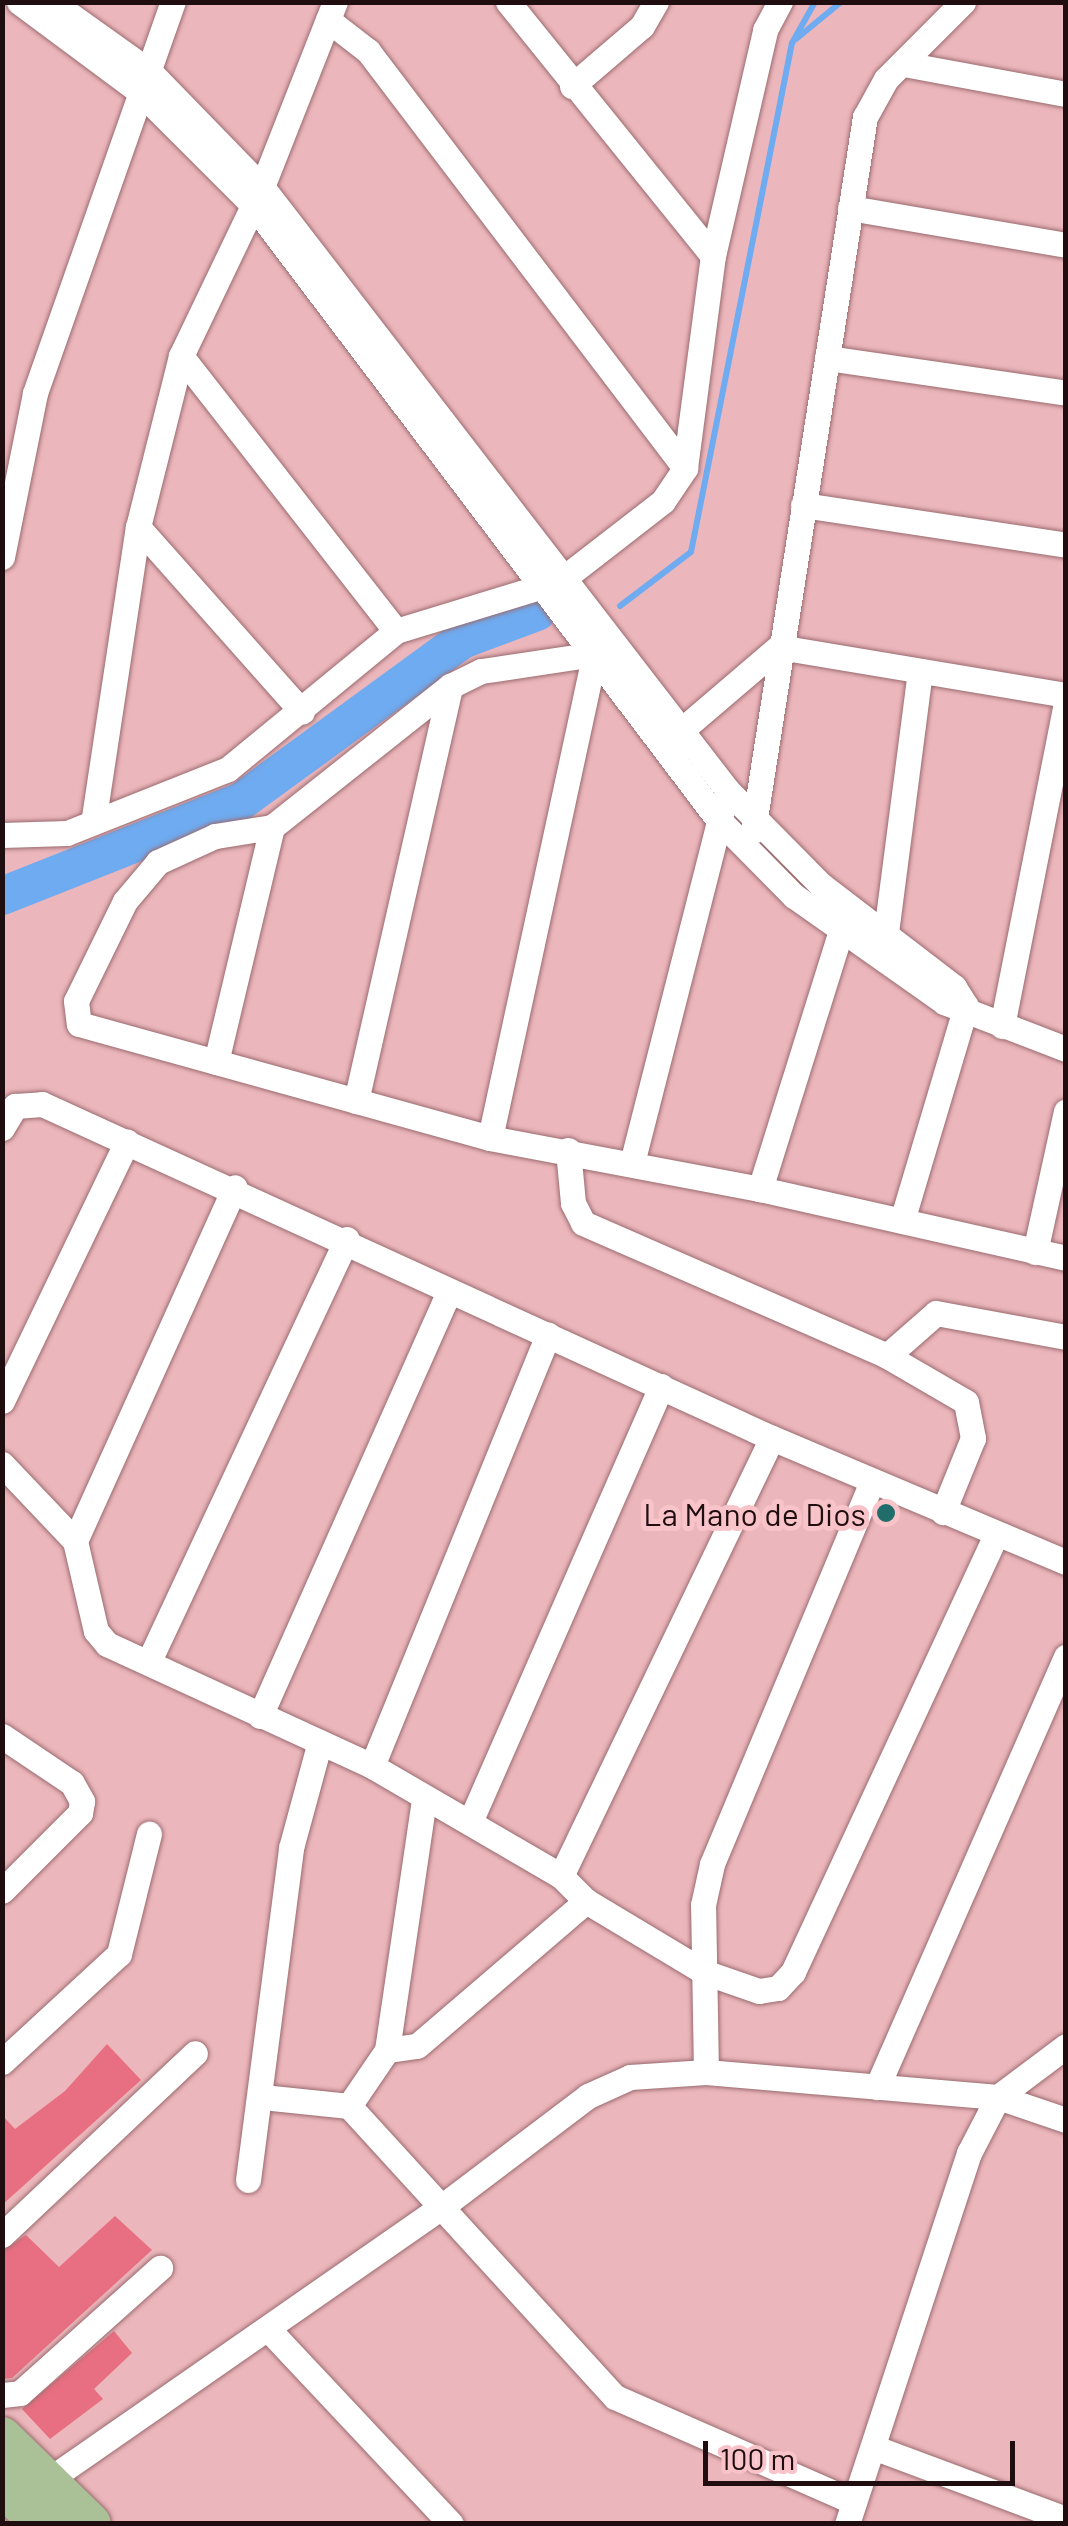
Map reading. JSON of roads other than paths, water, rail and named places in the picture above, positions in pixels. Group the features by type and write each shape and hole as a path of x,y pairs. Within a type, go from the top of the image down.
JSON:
{"main road":[{"path":"2,2437 91,2524"},
{"path":"2,2486 40,2524"}],"street":[{"path":"2,18 7,2"},
{"path":"19,2 145,82"},
{"path":"52,2 145,82 258,196 602,648 718,818 752,833 944,1002 966,1006 1002,1026 1066,1049"},
{"path":"2,557 35,393 173,2"},
{"path":"508,2 713,256"},
{"path":"572,86 642,26 656,2"},
{"path":"2,836 67,833 94,817 228,768 302,712 396,631 549,583 663,501 685,468 713,256 765,30 780,2"},
{"path":"752,833 865,117 904,64 963,2"},
{"path":"94,817 138,528 181,356 258,196 332,11 368,51 685,468"},
{"path":"904,64 1066,94"},
{"path":"850,208 1066,245"},
{"path":"181,356 396,631"},
{"path":"827,358 1066,393"},
{"path":"803,506 1066,545"},
{"path":"138,528 302,712"},
{"path":"779,647 1066,695"},
{"path":"684,728 779,647"},
{"path":"602,648 481,671 450,686 272,827 215,836 158,862 125,901 76,1001 79,1024 90,1032 216,1062 490,1138 760,1188 1066,1258"},
{"path":"602,648 684,728 794,896 840,934 883,949"},
{"path":"490,1138 602,648"},
{"path":"883,949 920,672"},
{"path":"356,1100 450,686"},
{"path":"1002,1026 1054,837 1066,704"},
{"path":"632,1163 728,791"},
{"path":"216,1062 272,827"},
{"path":"760,1188 840,934"},
{"path":"902,1221 966,1006"},
{"path":"2,1128 16,1106 33,1101 347,1239 449,1292 772,1438 1066,1562"},
{"path":"1035,1252 1066,1111"},
{"path":"2,1401 127,1141"},
{"path":"568,1150 573,1203 583,1223 886,1356 966,1402 973,1413 974,1438 943,1512"},
{"path":"75,1540 234,1188"},
{"path":"149,1661 347,1239"},
{"path":"260,1716 449,1292"},
{"path":"886,1356 936,1313 1066,1337"},
{"path":"372,1766 548,1334"},
{"path":"470,1822 660,1386"},
{"path":"561,1876 772,1438"},
{"path":"2,1464 75,1540 99,1638 319,1745 372,1766 561,1876 586,1901 704,1972 758,1992 778,1988 794,1972 996,1535"},
{"path":"706,2072 703,1906 712,1864 872,1482"},
{"path":"876,2087 1066,1657"},
{"path":"2,1736 72,1783 82,1802 80,1813 2,1891"},
{"path":"248,2180 263,2097 291,1848 319,1745"},
{"path":"349,2106 387,2050 424,1798"},
{"path":"2,2062 119,1954 149,1834"},
{"path":"387,2050 417,2046 586,1901"},
{"path":"263,2097 349,2106 615,2398 850,2513 969,2153 998,2097 1066,2046"},
{"path":"2,2235 195,2052"},
{"path":"47,2481 440,2208 588,2096 630,2077 706,2072 998,2097 1066,2120"},
{"path":"2,2395 20,2394 160,2268"},
{"path":"268,2329 451,2524"},
{"path":"872,2447 1066,2519"}],"waterway":[{"path":"620,606 691,552 792,43 815,2"},
{"path":"796,39 841,2"},
{"path":"2,896 240,802 462,640 537,612"}],"place":[{"name":"La Mano de Dios","path":"886,1513"}]}
